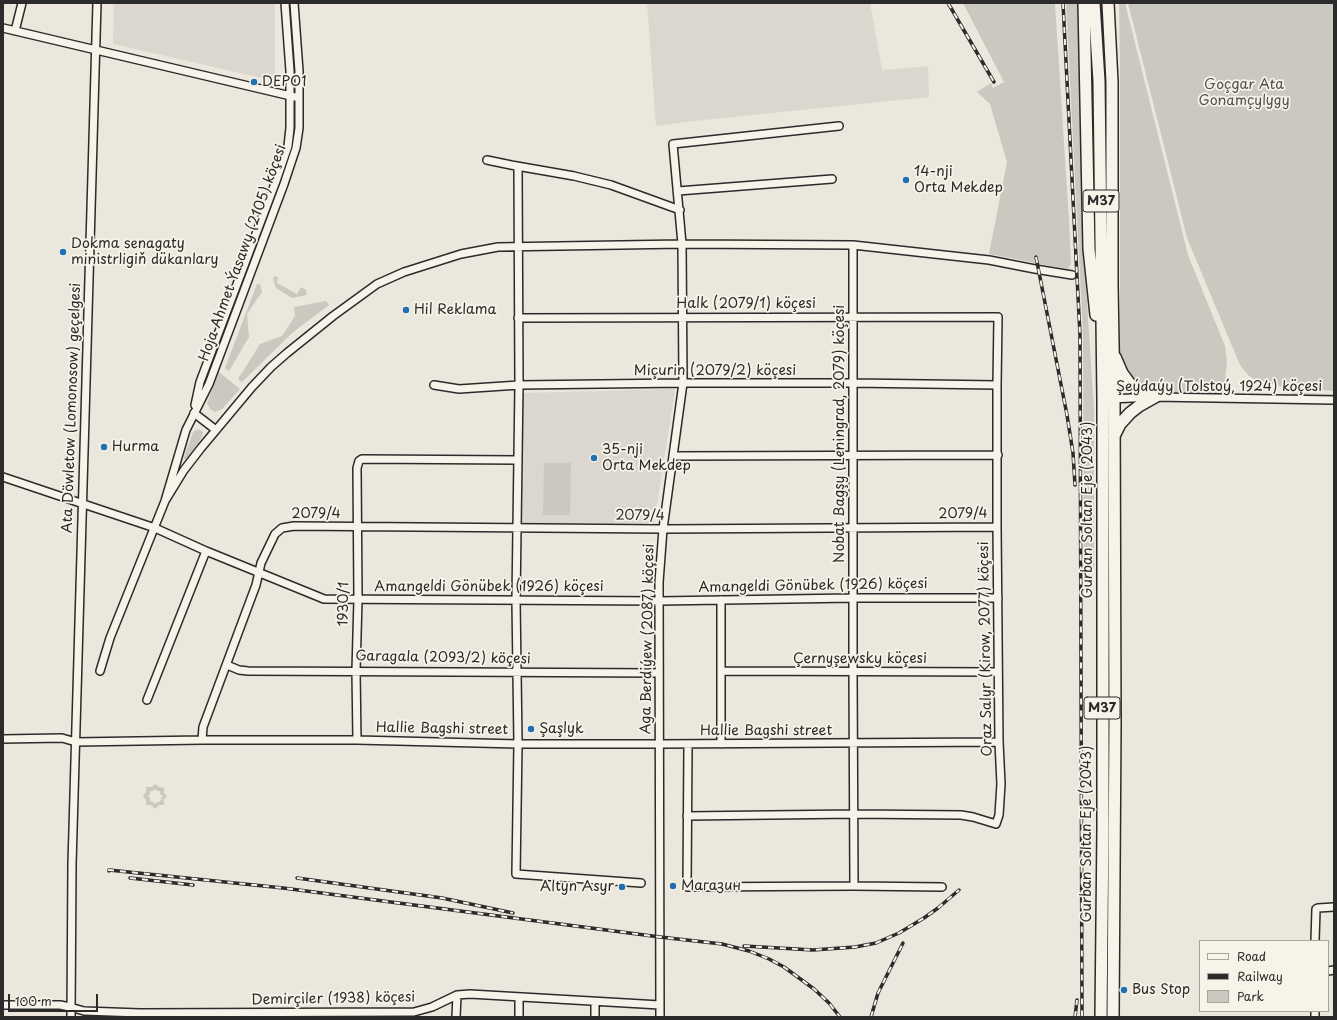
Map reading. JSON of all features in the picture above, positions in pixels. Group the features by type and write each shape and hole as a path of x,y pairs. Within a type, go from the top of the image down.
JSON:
{"highway":[{"path":"1084,3 1089,249 1102,377"},
{"name":"Gurban Soltan Eje (2043)","path":"1094,3 1099,81 1102,377 1108,399 1113,441 1115,701 1113,1017"},
{"name":"Gurban Soltan Eje (2043)","path":"1101,1017 1108,399 1113,354 1112,82 1108,3"},
{"name":"Gurban Soltan Eje (2043)","path":"1113,354 1122,373 1130,384 1140,392 1155,397"},
{"path":"1113,441 1118,428 1130,413 1155,397"}],"street":[{"path":"15,31 22,3"},
{"name":"Ata Döwletow (Lomonosow) geçelgesi","path":"76,742 97,3"},
{"name":"Hoja Ahmet Ýasawy (2105) köçesi","path":"194,413 200,382 288,146 290,128 290,72 285,3"},
{"name":"Hoja Ahmet Ýasawy (2105) köçesi","path":"100,671 110,638 165,501 185,435 194,413 209,384 284,184 298,138 299,71 294,3"},
{"path":"3,28 299,97"},
{"name":"Aga Berdiýew (2087) köçesi","path":"660,1017 659,574 663,529 683,383 684,317 680,210 673,144 839,126"},
{"path":"487,160 518,167 574,176 611,185 680,210"},
{"path":"518,167 519,385 516,600 518,744 516,874 641,883"},
{"path":"678,191 832,179"},
{"name":"Hoja Ahmet Ýasawy (2105) köçesi","path":"165,501 192,459 252,387 270,367 315,329 377,284 404,272 461,254 498,248 518,247 682,244 853,246 989,260 1072,275"},
{"name":"Nobat Bagşy (Leningrad, 2079) köçesi","path":"853,246 852,598 854,886"},
{"name":"Halk (2079/1) köçesi","path":"518,318 998,316"},
{"name":"Oraz Salyr (Kirow, 2077) köçesi","path":"854,814 961,815 996,824 999,815 1001,784 999,742 997,527 998,316"},
{"name":"Miçurin (2079/2) köçesi","path":"434,385 459,389 519,385 683,383 997,385"},
{"name":"Şeýdaýy (Tolstoý, 1924) köçesi","path":"1108,399 1155,397 1334,400"},
{"path":"194,413 216,430"},
{"path":"673,456 998,455"},
{"name":"1930/1","path":"357,740 357,468 359,461 362,459 518,460"},
{"name":"Amangeldi Gönübek (1926) köçesi","path":"3,477 154,528 324,599 659,601 852,598 998,598"},
{"name":"2079/4","path":"259,573 261,563 275,534 282,528 294,526 663,529 997,527"},
{"path":"147,700 206,551"},
{"path":"202,740 203,727 227,665 259,573"},
{"path":"721,600 721,744"},
{"name":"Garagala (2093/2) köçesi","path":"227,665 239,670 248,671 356,670 659,673"},
{"name":"Çernyşewsky köçesi","path":"721,671 998,672"},
{"name":"Hallie Bagshi street","path":"3,739 62,738 76,742 357,740 518,744 853,744 999,742"},
{"path":"70,1017 72,860 76,742"},
{"path":"688,744 687,887 854,886 942,888"},
{"path":"687,816 854,814"},
{"path":"1315,940 1316,909 1334,908"},
{"name":"Demirçiler (1938) köçesi","path":"3,1005 60,1006 84,1011 140,1015 379,1015 414,1012 456,995 470,994 660,1006"},
{"path":"456,995 456,1017"},
{"path":"519,997 519,1017"},
{"path":"595,1002 595,1017"}],"shaded area":[{"path":"114,3 275,3 275,81 113,44"},
{"path":"647,3 870,3 882,70 928,66 929,97 656,126"},
{"name":"35-nji Orta Mekdep","path":"675,389 654,523 522,524 523,393"}],"green space":[{"path":"963,3 1055,3 1069,221 1071,264 1068,269 1039,264 1038,255 1034,256 1036,263 989,254 1007,162 990,104 977,92 991,83 993,88 1004,82"},
{"path":"1066,3 1087,3 1091,76 1081,76 1084,256 1094,410 1094,569 1084,568 1083,334"},
{"path":"1119,3 1125,3 1188,255 1225,346 1227,361 1224,394 1161,393 1151,391 1130,377 1120,359"},
{"name":"Goçgar Ata Gonamçylygy","path":"1128,3 1334,3 1334,391 1282,387 1254,379 1248,375 1240,365 1187,238"},
{"path":"274,276 278,277 277,283 297,294 301,287 306,290 307,295 292,298 276,288 273,279"},
{"path":"257,284 260,284 262,292 247,314 249,337 229,371 225,368"},
{"path":"326,301 329,305 292,333 242,382 238,379 260,344 282,336 295,316 294,307"},
{"path":"219,372 240,389 222,409 215,412 210,409 207,403"},
{"path":"1292,393 1334,394 1334,396 1292,395"},
{"path":"198,429 203,432 202,437 185,460 184,457 193,432"},
{"path":"544,463 571,463 570,515 543,515"},
{"path":"155,784 164,788 164,793 167,796 164,800 161,798 163,796 160,794 160,791 155,789 150,791 148,796 150,801 155,804 160,802 160,799 164,801 164,805 159,805 155,809 151,805 146,805 146,800 143,796 146,792 146,787 152,787"}],"railway":[{"path":"948,3 994,82"},
{"path":"1063,3 1080,335 1082,1017"},
{"path":"1036,257 1067,415 1073,453 1075,485"},
{"path":"109,871 283,888 722,944 749,951 784,967 814,989 829,1003 840,1017"},
{"path":"130,878 193,885"},
{"path":"297,878 442,898 513,913"},
{"path":"744,946 813,950 855,947 876,943 899,933 924,918 959,890"},
{"path":"871,1017 878,993 903,943"},
{"path":"1075,1017 1077,1000"}],"place":[{"name":"DEPO1","path":"254,82"},
{"name":"14-nji Orta Mekdep","path":"906,180"},
{"name":"Dokma senagaty ministrligiň dükanlary","path":"63,252"},
{"name":"Hil Reklama","path":"406,310"},
{"name":"Hurma","path":"104,447"},
{"name":"35-nji Orta Mekdep","path":"594,458"},
{"name":"Şaşlyk","path":"531,729"},
{"name":"Магазин","path":"673,886"},
{"name":"Altyn Asyr","path":"622,887"},
{"name":"Bus Stop","path":"1124,990"}]}
